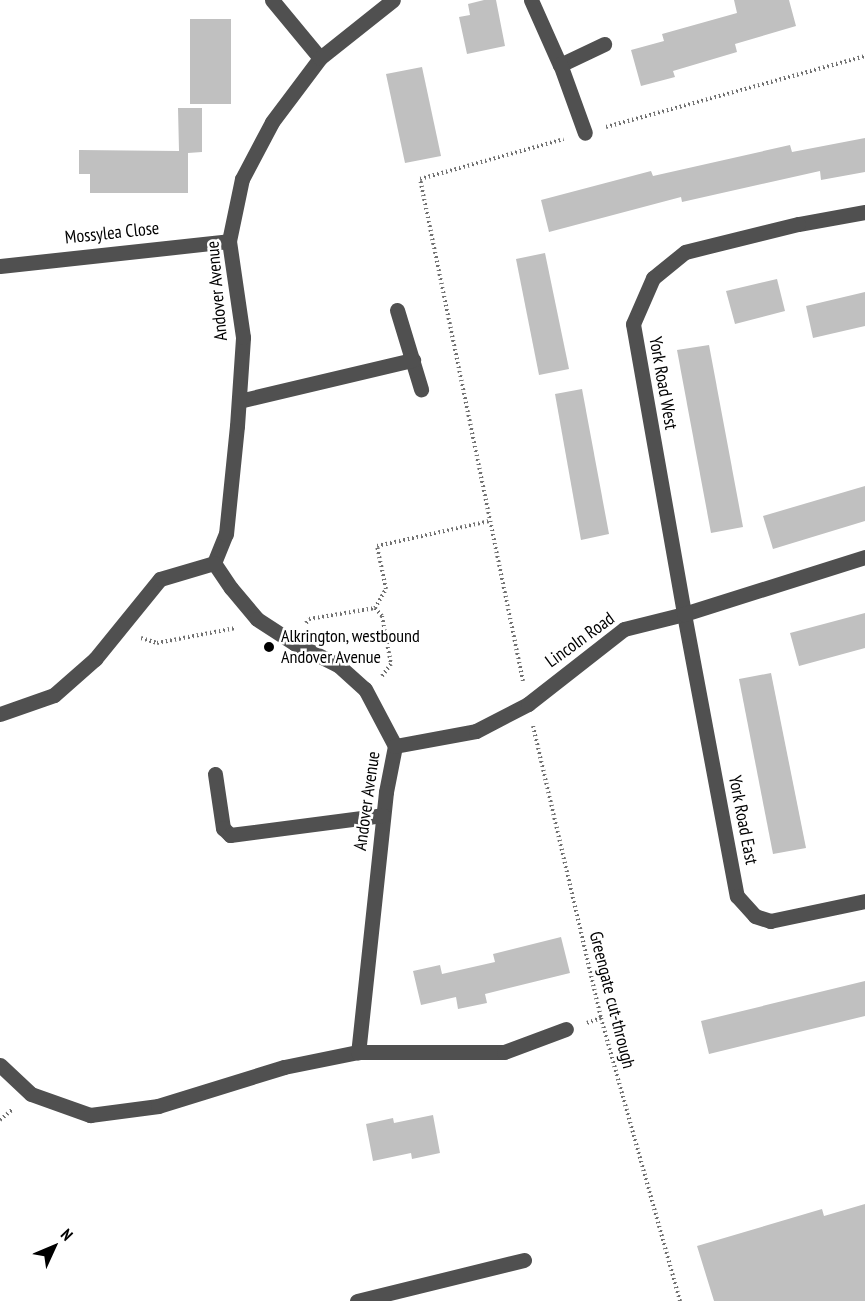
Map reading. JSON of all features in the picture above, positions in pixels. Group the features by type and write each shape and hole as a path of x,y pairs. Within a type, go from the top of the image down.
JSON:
{"street":[{"path":"272,0 320,58"},
{"name":"Andover Avenue","path":"358,1052 383,815 395,746 365,689 338,665 294,643 257,618 231,588 214,563 226,534 239,401 243,337 229,241 242,179 272,122 320,58 393,0"},
{"path":"531,0 560,64 585,133"},
{"path":"560,64 604,44"},
{"name":"York Road West","path":"684,614 633,324 653,278 685,252 798,224 865,212"},
{"name":"Mossylea Close","path":"0,266 229,241"},
{"path":"398,310 422,389"},
{"path":"239,401 412,360"},
{"name":"Lincoln Road","path":"395,746 476,731 528,704 624,629 684,614 865,557"},
{"path":"0,714 54,696 96,659 160,579 214,563"},
{"name":"York Road East","path":"684,614 737,896 755,916 770,921 865,901"},
{"path":"215,774 223,828 230,835 383,815"},
{"path":"0,1065 31,1094 90,1115 158,1106 284,1067 358,1052 504,1052 566,1029"},
{"path":"357,1301 524,1260"}],"path":[{"path":"585,133 865,56"},
{"name":"Greengate cut-through","path":"585,133 420,179 528,704 601,1018 680,1301"},
{"path":"375,608 386,589 377,546 490,520"},
{"path":"294,643 309,619 375,608"},
{"path":"365,689 380,679 391,664 382,616 375,608"},
{"path":"118,630 157,643 246,626 257,618"}],"building":[{"path":"496,0 505,46 467,54 459,17 470,15 468,4"},
{"path":"734,0 789,0 796,26 735,44 737,52 673,71 675,77 641,86 631,50 664,41 662,34 737,13"},
{"path":"190,19 231,19 231,104 190,104"},
{"path":"422,67 441,156 405,163 386,74"},
{"path":"178,108 202,108 202,152 188,153 188,193 90,193 90,174 79,174 79,150 179,151"},
{"path":"865,138 865,172 821,180 820,171 682,202 681,197 549,232 541,200 651,171 653,176 790,145 792,152"},
{"path":"545,253 569,369 539,375 516,259"},
{"path":"777,279 785,311 735,324 726,291"},
{"path":"865,292 865,326 813,338 806,306"},
{"path":"709,345 743,527 711,533 677,350"},
{"path":"582,389 609,534 581,540 555,394"},
{"path":"865,486 865,521 773,549 763,516"},
{"path":"865,613 865,648 799,666 790,633"},
{"path":"771,673 806,848 773,854 739,679"},
{"path":"561,937 570,973 485,994 487,1003 458,1009 456,997 421,1005 413,971 440,965 442,974 495,962 493,954"},
{"path":"865,981 865,1016 709,1054 701,1021"},
{"path":"433,1115 440,1153 412,1159 411,1153 373,1161 366,1124 393,1118 394,1123"},
{"path":"865,1204 865,1301 714,1301 697,1246 822,1209 824,1216"}],"place":[{"name":"Alkrington, westbound Andover Avenue","path":"269,647"}]}
